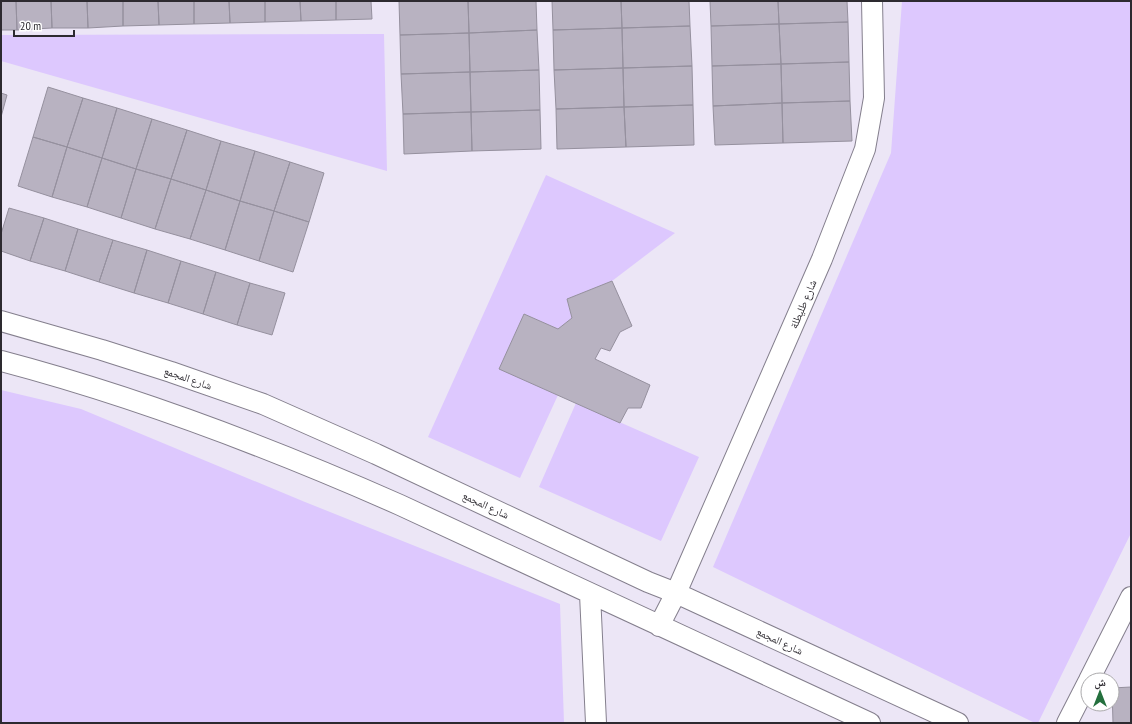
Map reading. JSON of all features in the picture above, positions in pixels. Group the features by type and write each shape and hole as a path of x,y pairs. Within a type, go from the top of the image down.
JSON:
{"street":[{"name":"شارع طليطلة","path":"659,626 676,593 822,259 865,149 874,98 872,1"},
{"name":"شارع المجمع","path":"1,321 157,367 263,404 376,454 648,582 676,593 958,723"},
{"path":"1,361 91,387 169,412 324,471 870,723"},
{"path":"590,594 596,723"},
{"path":"1094,672 1131,597"},
{"path":"1067,723 1080,698"}],"shaded area":[{"path":"902,1 1131,1 1131,533 1038,723 1035,723 713,567 891,153"},
{"path":"384,34 387,171 1,61 1,35"},
{"path":"546,175 675,233 612,281 567,299 572,318 558,329 524,314 500,368 558,395 520,478 428,437"},
{"path":"1,390 81,409 305,502 560,604 564,723 1,723"},
{"path":"576,403 699,457 661,541 539,487"}],"building":[{"path":"1,1 16,1 17,30 1,30"},
{"path":"16,1 51,1 52,28 17,30"},
{"path":"51,1 87,1 88,28 52,28"},
{"path":"87,1 123,1 123,26 88,28"},
{"path":"123,1 158,1 159,25 123,26"},
{"path":"158,1 194,1 194,24 159,25"},
{"path":"194,1 229,1 230,23 194,24"},
{"path":"229,1 265,1 265,22 230,23"},
{"path":"265,1 300,1 301,21 265,22"},
{"path":"300,1 336,1 336,20 301,21"},
{"path":"336,1 371,1 372,19 336,20"},
{"path":"399,1 468,1 469,33 400,35"},
{"path":"468,1 536,1 537,30 469,33"},
{"path":"552,1 621,1 622,28 553,30"},
{"path":"621,1 689,1 690,26 622,28"},
{"path":"710,1 778,1 779,24 711,26"},
{"path":"778,1 847,1 848,22 779,24"},
{"path":"848,22 849,62 781,64 779,24"},
{"path":"779,24 781,64 712,66 711,26"},
{"path":"690,26 692,66 623,68 622,28"},
{"path":"622,28 623,68 554,70 553,30"},
{"path":"537,30 539,70 470,72 469,33"},
{"path":"469,33 470,72 401,74 400,35"},
{"path":"849,62 850,101 782,103 781,64"},
{"path":"781,64 782,103 713,106 712,66"},
{"path":"692,66 693,105 624,107 623,68"},
{"path":"623,68 624,107 556,109 554,70"},
{"path":"539,70 540,110 471,112 470,72"},
{"path":"470,72 471,112 403,114 401,74"},
{"path":"48,87 83,98 67,147 33,137"},
{"path":"1,93 7,95 1,117"},
{"path":"83,98 117,108 102,158 67,147"},
{"path":"850,101 852,141 783,143 782,103"},
{"path":"782,103 783,143 715,145 713,106"},
{"path":"693,105 694,145 626,147 624,107"},
{"path":"624,107 626,147 557,149 556,109"},
{"path":"117,108 152,119 136,169 102,158"},
{"path":"540,110 541,149 472,151 471,112"},
{"path":"471,112 472,151 404,154 403,114"},
{"path":"152,119 187,130 171,179 136,169"},
{"path":"187,130 221,141 206,190 171,179"},
{"path":"33,137 67,147 52,197 18,186"},
{"path":"221,141 255,151 240,201 206,190"},
{"path":"67,147 102,158 87,207 52,197"},
{"path":"255,151 290,162 274,211 240,201"},
{"path":"102,158 136,169 121,218 87,207"},
{"path":"290,162 324,173 309,222 274,211"},
{"path":"136,169 171,179 155,229 121,218"},
{"path":"171,179 206,190 190,239 155,229"},
{"path":"206,190 240,201 225,250 190,239"},
{"path":"240,201 274,211 259,261 225,250"},
{"path":"9,208 44,218 30,261 1,251 1,234"},
{"path":"274,211 309,222 293,272 259,261"},
{"path":"44,218 78,229 65,271 30,261"},
{"path":"78,229 113,240 99,282 65,271"},
{"path":"113,240 147,250 134,293 99,282"},
{"path":"147,250 181,261 168,303 134,293"},
{"path":"181,261 216,272 203,314 168,303"},
{"path":"216,272 250,283 237,325 203,314"},
{"path":"612,281 632,326 620,332 610,351 601,348 595,359 650,385 641,408 628,408 620,423 499,369 524,314 558,329 572,318 567,299"},
{"path":"250,283 285,293 272,335 237,325"},
{"path":"1131,687 1131,723 1113,723 1113,712 1120,712 1120,688"}]}
